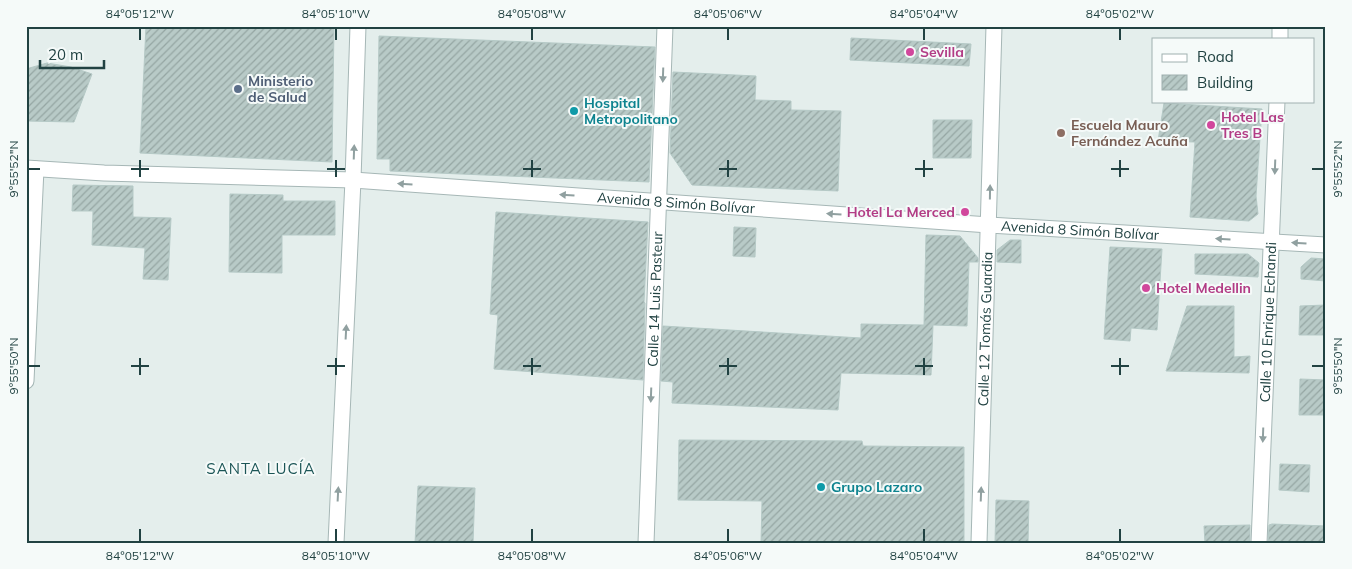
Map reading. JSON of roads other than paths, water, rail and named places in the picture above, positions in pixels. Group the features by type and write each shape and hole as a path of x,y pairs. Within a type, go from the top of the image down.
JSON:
{"street":[{"path":"336,543 353,180 358,26"},
{"name":"Calle 14 Luis Pasteur","path":"646,543 665,26"},
{"name":"Calle 12 Tomás Guardia","path":"979,543 994,26"},
{"name":"Calle 10 Enrique Echandi","path":"1259,543 1277,102"},
{"path":"26,381 31,168"},
{"name":"Avenida 8 Simón Bolívar","path":"31,168 104,173 353,180 989,225 1326,245"}],"place":[{"name":"Sevilla","path":"910,52"},
{"name":"Ministerio de Salud","path":"238,89"},
{"name":"Hospital Metropolitano","path":"574,111"},
{"name":"Hotel Las Tres B","path":"1211,125"},
{"name":"Escuela Mauro Fernández Acuña","path":"1061,133"},
{"name":"Hotel La Merced","path":"965,212"},
{"name":"Hotel Medellin","path":"1146,288"},
{"name":"Grupo Lazaro","path":"821,487"}],"district":[{"name":"SANTA LUCÍA","path":"261,468"}]}
